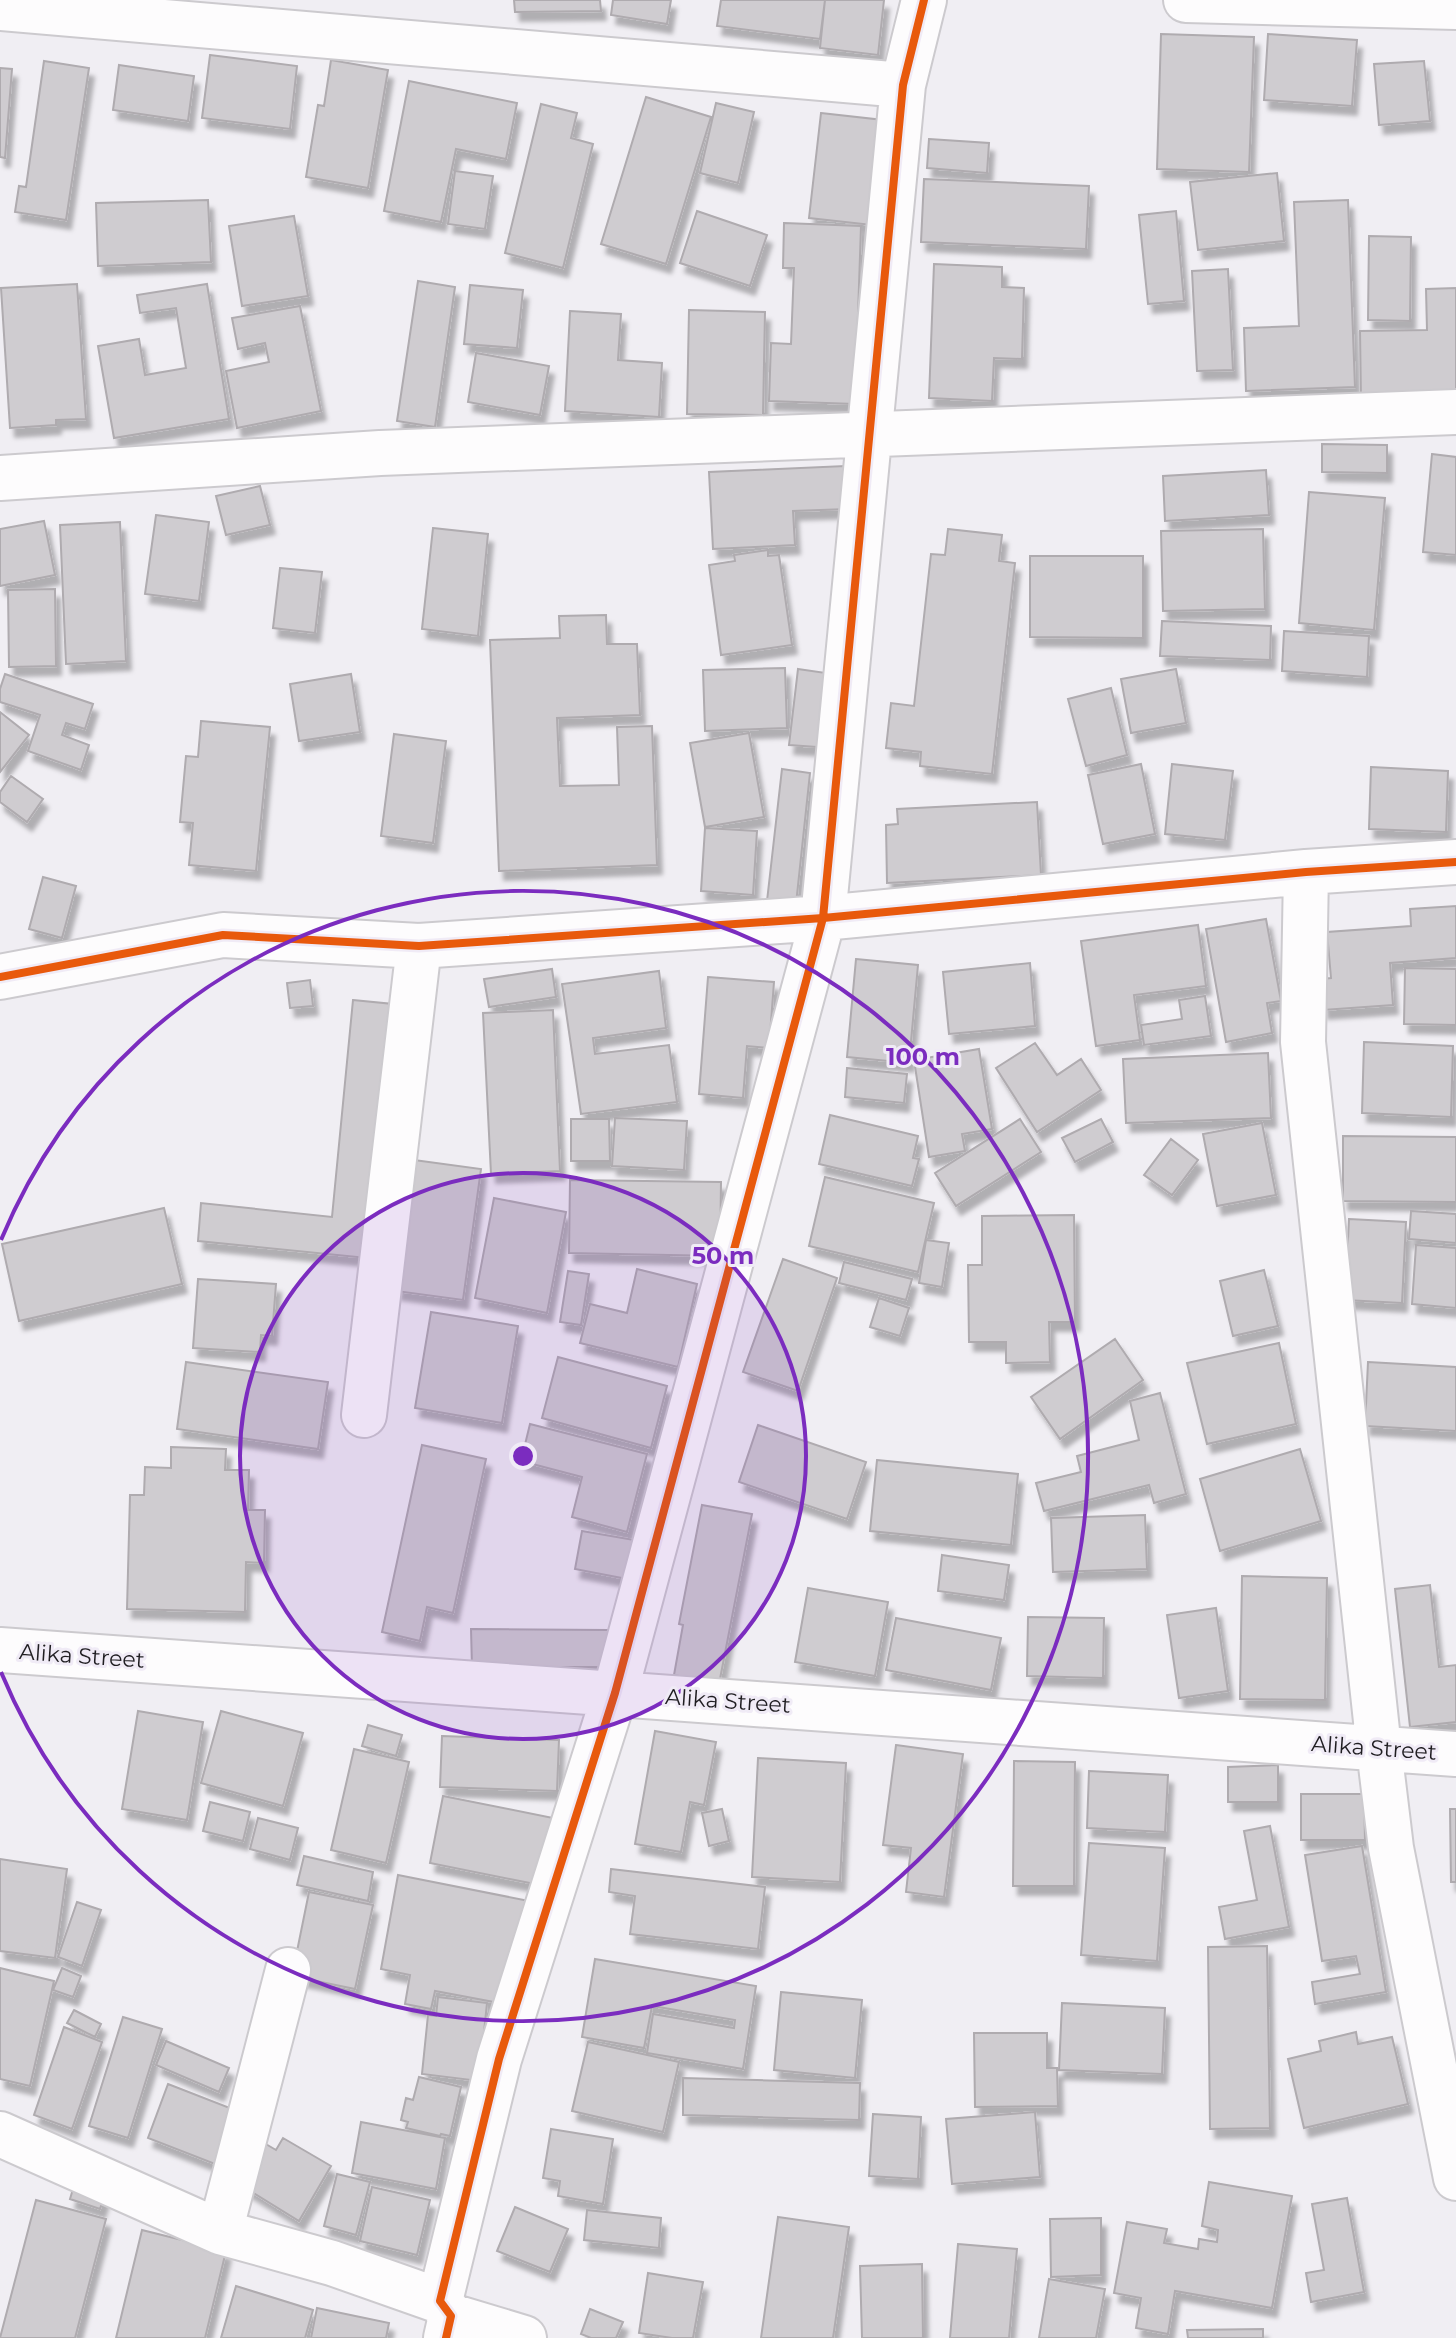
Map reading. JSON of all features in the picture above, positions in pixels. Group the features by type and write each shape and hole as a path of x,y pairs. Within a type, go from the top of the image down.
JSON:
{"street":[{"path":"446,2318 499,2059 615,1693 823,918 903,85 924,0"},
{"path":"1186,0 1456,7"},
{"path":"0,8 903,85"},
{"path":"0,478 380,453 1456,412"},
{"path":"0,977 223,935 419,946 823,918 1306,872 1456,862"},
{"path":"1306,872 1303,1042 1379,1749 1391,1848 1456,2178"},
{"path":"364,1415 419,946"},
{"name":"Alika Street","path":"0,1650 1456,1754"},
{"path":"220,2232 288,1970"},
{"path":"0,2134 220,2232 332,2263 446,2318 524,2338"}],"building":[{"path":"514,0 600,0 601,11 515,12"},
{"path":"613,0 671,0 667,24 611,15"},
{"path":"721,0 825,0 820,39 717,26"},
{"path":"825,0 884,0 878,55 820,48"},
{"path":"1161,34 1254,37 1249,172 1157,169"},
{"path":"1268,34 1357,40 1352,106 1264,100"},
{"path":"210,55 297,66 290,129 202,118"},
{"path":"331,60 388,70 368,188 306,177 318,105 324,106"},
{"path":"44,61 89,68 66,220 15,212 19,186 26,187"},
{"path":"1424,61 1430,121 1379,125 1374,64"},
{"path":"119,65 194,76 188,121 113,110"},
{"path":"0,68 12,69 5,158 0,157"},
{"path":"409,81 517,103 506,159 456,149 441,222 384,211"},
{"path":"646,97 711,117 666,264 601,244"},
{"path":"716,103 754,112 738,183 700,173"},
{"path":"541,104 577,113 571,138 593,144 563,268 505,253"},
{"path":"821,113 883,120 872,225 809,218"},
{"path":"929,139 989,143 987,173 927,168"},
{"path":"455,171 493,176 485,229 448,224"},
{"path":"1277,173 1284,241 1198,250 1190,182"},
{"path":"924,179 1089,186 1086,249 921,242"},
{"path":"208,200 211,262 98,266 96,203"},
{"path":"1348,200 1355,387 1246,391 1244,328 1299,326 1294,202"},
{"path":"697,211 767,235 750,286 680,263"},
{"path":"1176,211 1184,301 1148,304 1139,215"},
{"path":"294,216 308,296 242,306 229,226"},
{"path":"784,223 861,226 855,404 769,401 771,343 791,344 794,268 783,268"},
{"path":"1369,236 1411,237 1410,321 1368,320"},
{"path":"934,264 1002,267 1002,287 1024,288 1022,359 994,358 992,401 929,398"},
{"path":"1228,269 1233,370 1197,371 1192,271"},
{"path":"418,281 455,287 435,427 397,421"},
{"path":"77,284 86,419 56,420 56,425 10,428 1,288"},
{"path":"207,284 229,419 114,438 98,346 139,339 145,375 186,368 176,308 140,313 137,295"},
{"path":"470,285 523,290 517,348 464,344"},
{"path":"1456,288 1456,398 1361,401 1360,331 1427,330 1426,289"},
{"path":"300,306 321,411 237,428 226,371 269,362 265,343 238,349 232,318"},
{"path":"689,310 765,312 763,415 687,414"},
{"path":"570,311 621,314 618,360 662,363 659,417 565,411"},
{"path":"476,353 549,366 540,415 468,402"},
{"path":"1322,444 1387,445 1387,473 1322,472"},
{"path":"1432,454 1456,457 1456,555 1423,552"},
{"path":"845,466 848,509 793,511 795,545 713,549 709,472"},
{"path":"1266,470 1269,515 1165,521 1163,476"},
{"path":"260,486 270,525 226,535 216,496"},
{"path":"1309,492 1385,498 1374,630 1299,623"},
{"path":"156,515 209,522 199,601 145,594"},
{"path":"44,521 55,575 0,586 0,529"},
{"path":"120,522 126,661 66,664 60,525"},
{"path":"433,528 488,534 478,636 422,629"},
{"path":"948,529 1002,535 999,561 1015,563 992,774 920,766 921,752 886,748 891,703 914,706 931,554 945,555"},
{"path":"1263,529 1265,609 1163,611 1161,531"},
{"path":"768,550 768,556 779,555 792,645 721,655 709,565 735,561 734,555"},
{"path":"1030,556 1143,556 1143,638 1030,637"},
{"path":"280,568 322,572 315,633 273,628"},
{"path":"55,589 56,666 9,667 8,590"},
{"path":"606,615 607,644 637,644 640,715 557,718 560,786 619,785 617,727 652,726 657,865 499,871 490,640 560,638 559,616"},
{"path":"1162,621 1271,626 1270,660 1160,656"},
{"path":"1284,631 1369,636 1367,677 1282,671"},
{"path":"785,668 787,728 705,731 703,670"},
{"path":"798,669 826,673 817,747 789,745"},
{"path":"1176,669 1186,723 1131,733 1121,679"},
{"path":"5,674 93,704 85,729 66,723 62,735 89,745 81,770 28,751 40,715 0,702"},
{"path":"351,674 360,732 299,741 290,684"},
{"path":"1111,688 1127,755 1086,766 1068,699"},
{"path":"0,712 29,735 0,772"},
{"path":"201,721 270,727 256,871 189,865 193,823 180,822 186,756 198,757"},
{"path":"749,733 764,817 705,827 690,743"},
{"path":"394,734 446,741 433,843 381,836"},
{"path":"1141,764 1155,834 1103,844 1088,775"},
{"path":"1172,764 1233,771 1225,840 1165,834"},
{"path":"1371,767 1448,771 1446,832 1369,829"},
{"path":"782,769 810,773 796,904 767,901"},
{"path":"11,776 43,799 27,822 0,802 0,792"},
{"path":"1037,802 1041,875 887,883 886,825 898,824 897,809"},
{"path":"705,828 757,831 753,895 701,891"},
{"path":"43,877 76,886 62,938 29,929"},
{"path":"1456,906 1456,958 1390,963 1393,1005 1323,1010 1321,979 1331,978 1327,932 1411,926 1410,909"},
{"path":"1266,919 1281,1001 1267,1003 1272,1033 1226,1042 1206,929"},
{"path":"1198,925 1206,986 1134,995 1140,1040 1096,1046 1081,941"},
{"path":"856,959 918,965 909,1063 847,1057"},
{"path":"1030,963 1035,1026 949,1034 943,972"},
{"path":"1405,968 1456,969 1456,1025 1404,1024"},
{"path":"552,969 556,997 489,1007 484,979"},
{"path":"659,971 666,1028 593,1038 595,1054 669,1045 677,1102 581,1114 562,984"},
{"path":"708,977 774,982 769,1048 747,1046 743,1098 699,1094"},
{"path":"310,980 313,1006 290,1008 287,983"},
{"path":"1205,996 1211,1036 1144,1045 1141,1025 1182,1019 1179,1000"},
{"path":"353,1000 393,1004 367,1258 198,1241 201,1203 332,1217"},
{"path":"553,1010 560,1171 491,1174 483,1013"},
{"path":"1364,1042 1453,1046 1451,1117 1362,1113"},
{"path":"1035,1043 1057,1075 1081,1059 1101,1090 1037,1132 996,1068"},
{"path":"979,1049 992,1129 962,1134 965,1151 929,1157 914,1060"},
{"path":"1268,1053 1271,1118 1126,1123 1123,1059"},
{"path":"847,1068 907,1074 904,1103 845,1097"},
{"path":"830,1115 918,1136 913,1158 919,1159 912,1186 819,1164"},
{"path":"615,1118 687,1121 684,1170 612,1166"},
{"path":"571,1119 609,1119 610,1161 571,1161"},
{"path":"1020,1119 1041,1152 956,1206 935,1173"},
{"path":"1101,1119 1113,1142 1075,1162 1062,1138"},
{"path":"1262,1123 1276,1195 1217,1206 1203,1134"},
{"path":"1343,1136 1456,1137 1456,1202 1343,1201"},
{"path":"1171,1139 1198,1160 1172,1195 1144,1175"},
{"path":"414,1160 481,1169 463,1300 396,1291"},
{"path":"825,1177 934,1203 918,1272 809,1246"},
{"path":"570,1180 721,1182 720,1256 569,1253"},
{"path":"494,1198 566,1212 547,1313 475,1298"},
{"path":"164,1208 182,1284 19,1321 2,1244"},
{"path":"1411,1211 1456,1214 1456,1243 1409,1239"},
{"path":"1074,1215 1075,1322 1049,1322 1050,1362 1006,1363 1006,1342 969,1342 968,1265 982,1265 982,1216"},
{"path":"1349,1219 1406,1222 1402,1303 1345,1300"},
{"path":"926,1240 949,1243 942,1287 919,1283"},
{"path":"1416,1245 1456,1248 1456,1308 1412,1304"},
{"path":"783,1259 837,1278 798,1391 743,1372"},
{"path":"844,1262 912,1279 906,1300 839,1283"},
{"path":"637,1269 697,1284 678,1367 580,1343 590,1304 627,1313"},
{"path":"1264,1270 1278,1326 1233,1336 1220,1281"},
{"path":"568,1271 589,1274 581,1325 560,1322"},
{"path":"198,1279 276,1284 272,1336 261,1335 260,1352 193,1348"},
{"path":"879,1298 909,1308 900,1336 870,1327"},
{"path":"431,1312 518,1326 502,1423 415,1408"},
{"path":"1115,1339 1143,1380 1060,1439 1031,1397"},
{"path":"1279,1343 1296,1424 1207,1444 1187,1363"},
{"path":"558,1357 667,1386 651,1448 542,1418"},
{"path":"186,1362 328,1382 318,1449 177,1429"},
{"path":"1368,1362 1456,1367 1456,1431 1365,1426"},
{"path":"1160,1393 1186,1494 1154,1503 1149,1485 1044,1511 1036,1483 1081,1472 1077,1456 1139,1440 1130,1401"},
{"path":"530,1424 647,1454 627,1532 572,1517 582,1477 521,1461"},
{"path":"758,1425 866,1462 847,1519 739,1482"},
{"path":"422,1445 486,1459 453,1613 427,1607 420,1641 382,1632"},
{"path":"171,1447 226,1449 225,1470 249,1470 248,1510 265,1510 264,1563 246,1562 245,1612 127,1609 130,1495 144,1495 145,1467 171,1468"},
{"path":"1300,1449 1321,1521 1220,1551 1200,1479"},
{"path":"877,1460 1018,1474 1011,1545 870,1531"},
{"path":"702,1505 752,1514 719,1684 674,1675 683,1625 679,1624"},
{"path":"1145,1515 1147,1569 1053,1572 1051,1518"},
{"path":"582,1531 634,1540 627,1579 575,1569"},
{"path":"942,1555 1009,1565 1004,1600 938,1591"},
{"path":"1242,1576 1327,1578 1325,1700 1240,1699"},
{"path":"1430,1585 1439,1667 1456,1665 1456,1722 1410,1727 1395,1589"},
{"path":"808,1588 888,1602 875,1676 795,1662"},
{"path":"1216,1608 1228,1691 1179,1698 1167,1615"},
{"path":"1028,1617 1104,1618 1103,1678 1027,1676"},
{"path":"896,1618 1001,1638 991,1690 886,1670"},
{"path":"471,1629 608,1630 608,1667 472,1667"},
{"path":"138,1711 203,1722 187,1820 122,1809"},
{"path":"221,1711 303,1733 283,1806 201,1783"},
{"path":"368,1725 402,1735 396,1756 362,1746"},
{"path":"655,1731 716,1742 704,1805 690,1802 681,1852 635,1844"},
{"path":"442,1736 559,1740 557,1791 440,1787"},
{"path":"896,1745 963,1754 944,1897 906,1892 911,1848 883,1845"},
{"path":"354,1749 409,1762 386,1863 331,1850"},
{"path":"758,1758 846,1763 840,1882 752,1877"},
{"path":"1014,1761 1075,1762 1074,1886 1013,1886"},
{"path":"1278,1765 1278,1802 1228,1802 1228,1767"},
{"path":"1089,1771 1168,1775 1165,1832 1087,1828"},
{"path":"1301,1794 1364,1794 1365,1840 1301,1840"},
{"path":"443,1796 553,1818 540,1885 430,1863"},
{"path":"210,1802 250,1812 243,1841 203,1831"},
{"path":"722,1809 729,1841 709,1846 702,1813"},
{"path":"1450,1809 1456,1809 1456,1882 1451,1882"},
{"path":"258,1818 298,1828 290,1860 250,1849"},
{"path":"1270,1826 1289,1927 1225,1939 1219,1907 1257,1900 1244,1831"},
{"path":"1089,1843 1165,1848 1157,1961 1081,1955"},
{"path":"1362,1846 1386,1992 1315,2004 1312,1982 1360,1974 1356,1956 1322,1961 1305,1855"},
{"path":"304,1856 373,1872 368,1901 297,1885"},
{"path":"0,1859 67,1869 55,1958 0,1951"},
{"path":"611,1869 765,1887 758,1949 630,1934 635,1896 609,1892"},
{"path":"398,1875 529,1901 510,2005 435,1991 431,2009 405,2004 410,1975 381,1969"},
{"path":"309,1892 373,1905 355,1989 292,1976"},
{"path":"77,1902 101,1910 82,1966 58,1957"},
{"path":"1267,1946 1270,2128 1210,2129 1208,1947"},
{"path":"595,1959 756,1986 743,2069 647,2053 653,2014 734,2028 735,2020 652,2006 644,2048 582,2037"},
{"path":"0,1968 54,1981 30,2086 0,2079"},
{"path":"62,1968 81,1976 73,1997 53,1990"},
{"path":"781,1992 862,2000 855,2078 774,2070"},
{"path":"438,1997 487,2003 479,2081 422,2074 428,2015 436,2016"},
{"path":"1062,2003 1165,2008 1162,2074 1059,2070"},
{"path":"74,2010 101,2024 95,2037 67,2023"},
{"path":"123,2017 162,2029 128,2138 89,2126"},
{"path":"64,2027 102,2042 72,2129 34,2115"},
{"path":"1356,2032 1358,2044 1392,2037 1408,2104 1304,2128 1288,2059 1321,2051 1319,2041"},
{"path":"974,2033 1047,2033 1047,2068 1057,2068 1058,2106 975,2107"},
{"path":"166,2041 229,2068 219,2092 156,2065"},
{"path":"588,2042 679,2062 663,2132 572,2111"},
{"path":"419,2077 461,2087 450,2136 406,2128 408,2122 401,2120 406,2098 413,2100"},
{"path":"683,2078 860,2083 859,2120 683,2115"},
{"path":"168,2084 235,2110 215,2164 148,2138"},
{"path":"1035,2112 1040,2177 952,2184 946,2119"},
{"path":"873,2114 921,2117 918,2179 869,2176"},
{"path":"361,2122 445,2138 436,2189 352,2173"},
{"path":"551,2129 613,2139 603,2204 558,2196 560,2181 543,2178"},
{"path":"283,2138 331,2166 299,2221 234,2181 259,2140 276,2150"},
{"path":"78,2172 109,2182 100,2209 70,2199"},
{"path":"337,2174 370,2182 356,2235 324,2226"},
{"path":"1209,2182 1292,2196 1272,2308 1175,2291 1168,2334 1136,2328 1141,2298 1114,2293 1127,2222 1167,2229 1164,2243 1198,2249 1199,2239 1217,2242 1218,2230 1202,2226"},
{"path":"372,2187 430,2200 417,2255 360,2241"},
{"path":"1347,2198 1364,2292 1311,2302 1306,2273 1324,2270 1312,2204"},
{"path":"36,2200 106,2219 75,2338 0,2338"},
{"path":"515,2207 568,2229 550,2272 497,2251"},
{"path":"587,2210 661,2218 659,2248 584,2240"},
{"path":"778,2217 849,2227 833,2338 761,2338"},
{"path":"1101,2218 1101,2275 1051,2277 1050,2219"},
{"path":"142,2230 226,2251 205,2338 116,2338"},
{"path":"958,2244 1017,2249 1009,2338 950,2338"},
{"path":"922,2264 923,2338 862,2338 860,2266"},
{"path":"648,2273 703,2282 693,2338 639,2333"},
{"path":"1049,2279 1105,2289 1096,2338 1039,2338"},
{"path":"236,2286 313,2310 305,2338 221,2338"},
{"path":"317,2308 389,2323 386,2338 311,2338"},
{"path":"590,2309 623,2322 616,2338 591,2338 581,2334"},
{"path":"1263,2329 1263,2338 1188,2338 1187,2330"}],"cycle path":[{"path":"446,2338 451,2316 440,2301 499,2059 615,1693 823,918 903,85 924,0"},
{"path":"0,977 223,935 419,946 823,918 1306,872 1456,862"}]}
